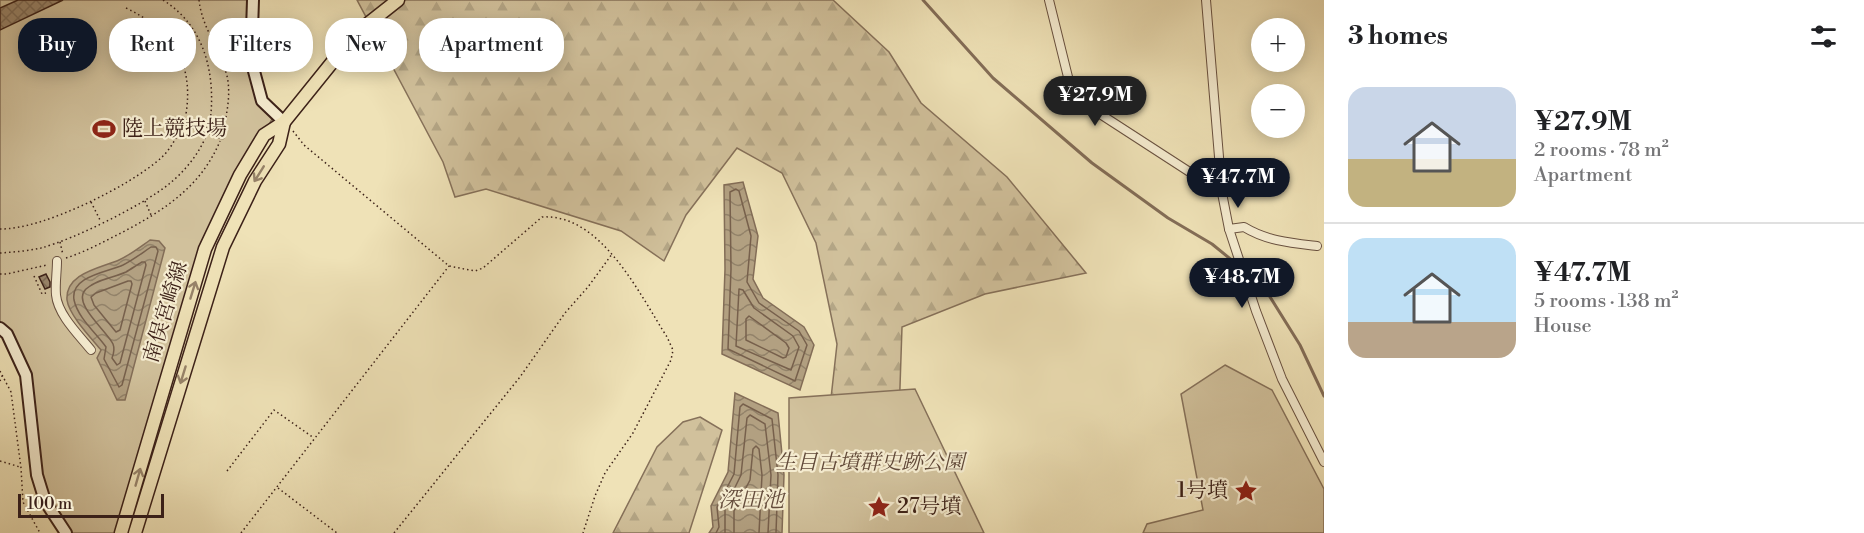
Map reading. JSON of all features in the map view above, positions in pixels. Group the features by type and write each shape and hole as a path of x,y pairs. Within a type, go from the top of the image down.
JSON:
{"main road":[{"name":"南俣宮崎線","path":"121,533 205,249 240,175 264,135 284,122 355,34 398,0"},
{"name":"南俣宮崎線","path":"135,533 222,247 255,181 279,144 284,122"}],"street":[{"path":"253,0 251,60 262,101 284,122"},
{"path":"1049,0 1068,78 1080,101 1222,193"},
{"path":"1206,0 1222,193 1229,229 1256,311 1282,379 1324,462"},
{"path":"1229,229 1244,227 1267,238 1317,246"},
{"path":"57,261 58,303 67,327 92,350"},
{"path":"0,328 7,334 26,375 38,475 45,501 66,533"}],"lane":[{"path":"184,122 222,136"}],"path":[{"path":"0,253 42,248 144,200 170,184 200,148 207,131 212,103 210,68 193,30 163,0"},
{"path":"59,241 64,259 151,217 175,202 195,183 214,156 222,136 229,99 227,76 206,27 200,0"},
{"path":"0,229 27,226 91,201 147,169 163,157 174,143 184,122 189,96 188,79 183,63 167,35 154,24 126,8"},
{"path":"284,122 304,145 449,266 475,271 483,268 542,217 553,216 586,229 612,254 667,337 673,350 671,360 633,433 604,473 594,496 583,533"},
{"path":"144,200 151,217"},
{"path":"91,201 101,222"},
{"path":"394,533 520,377 565,313 612,254"},
{"path":"0,274 37,268 57,261"},
{"path":"241,533 449,266"},
{"path":"34,276 42,294 56,288"},
{"path":"0,371 10,392 21,468 23,502 40,533"},
{"path":"0,381 2,375"},
{"path":"227,471 274,410 314,438"},
{"path":"0,461 21,468"},
{"path":"277,488 337,533"}],"green space":[{"path":"0,0 253,0 252,18 208,18 208,72 254,72 262,101 275,113 205,249 121,533 66,533 45,501 26,375 0,328"},
{"path":"357,0 833,0 889,52 921,103 1007,177 1086,273 985,294 902,327 898,446 816,533 837,344 816,243 782,173 737,148 686,215 664,261 621,231 486,189 455,197 443,162 395,72 407,72 407,18 367,18"},
{"path":"1225,365 1272,390 1324,489 1324,533 1143,533 1147,524 1203,510 1181,394"},
{"name":"生目古墳群史跡公園","path":"915,389 984,533 789,533 789,398"},
{"path":"700,417 722,430 689,533 613,533 657,447 683,422"}],"water":[{"path":"743,182 758,236 753,279 763,298 804,327 814,345 800,390 722,354 725,269 724,185"},
{"path":"150,240 159,241 165,248 125,400 117,400 97,358 101,350 72,312 67,300 68,291 72,283 85,273 123,258"},
{"name":"深田池","path":"735,393 778,413 784,475 782,533 709,533 713,527 711,506 728,472"}],"building":[{"path":"18,0 63,0 25,18 18,18 18,21 0,30 0,8"},
{"path":"46,274 50,287 45,289 39,277"}],"waterway":[{"path":"923,0 993,78 1092,163 1168,218 1212,244 1239,266"},
{"path":"1244,270 1262,284 1300,345 1324,396"}],"place":[{"name":"陸上競技場","path":"104,129"},
{"name":"1号墳","path":"1246,491"},
{"name":"27号墳","path":"879,507"}]}
